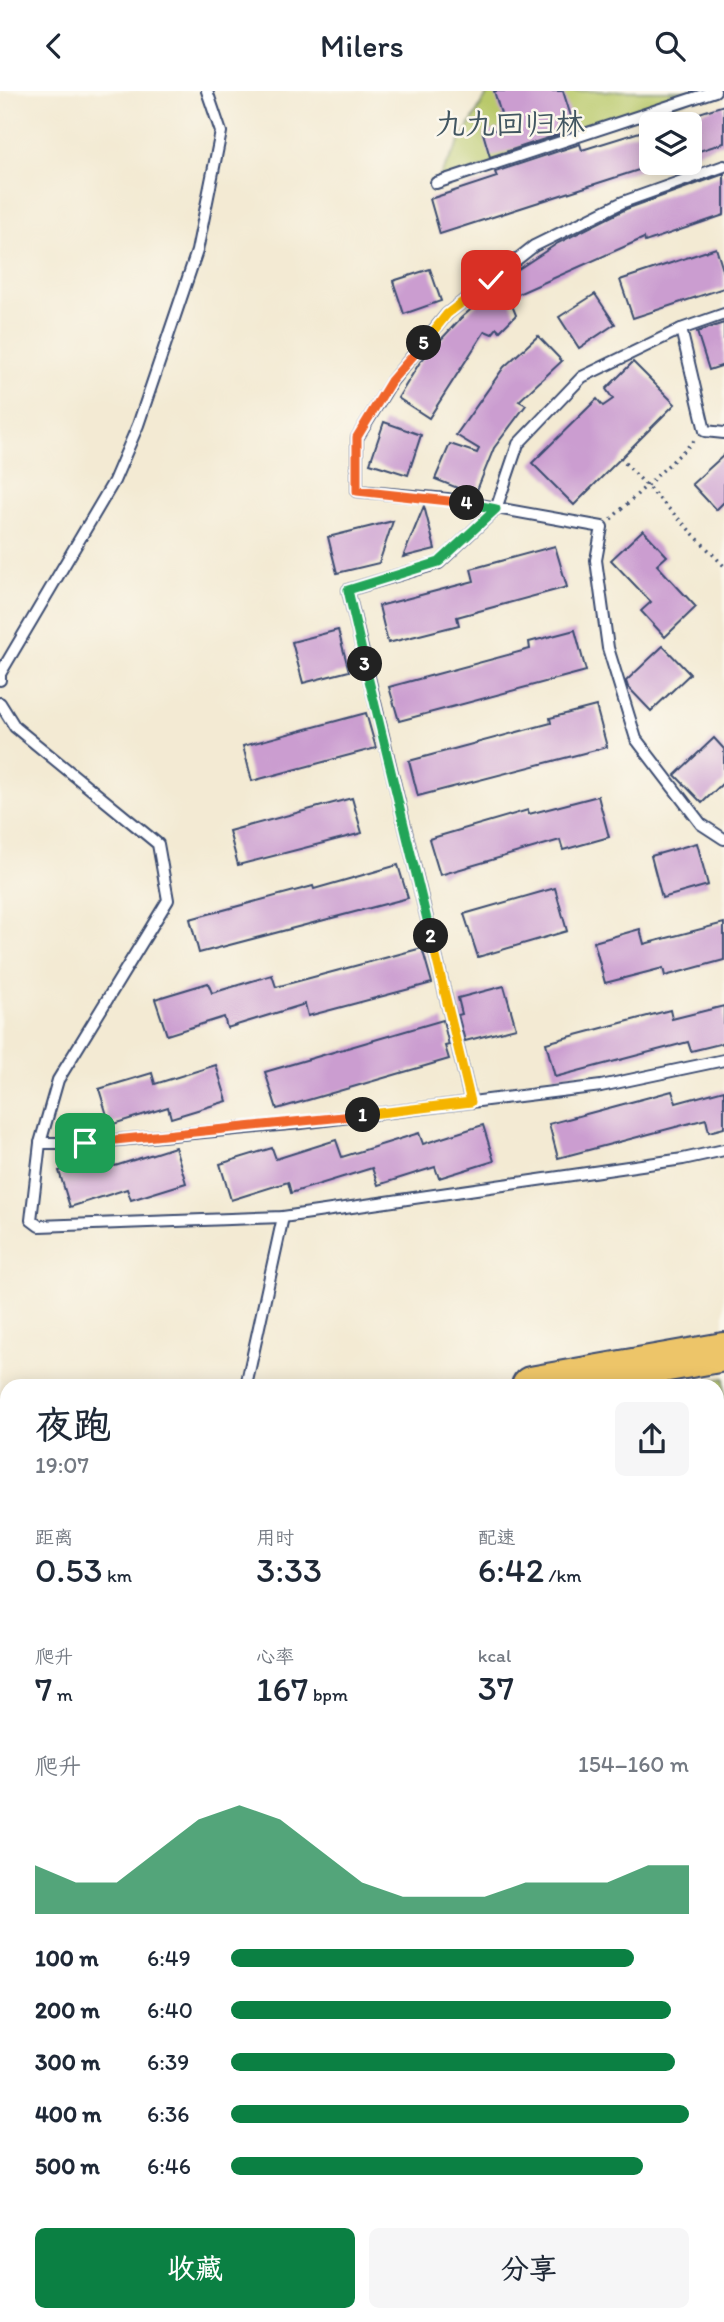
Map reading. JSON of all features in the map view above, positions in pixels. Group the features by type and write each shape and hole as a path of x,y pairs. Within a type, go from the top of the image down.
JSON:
{"highway":[{"path":"571,1379 724,1352"}],"lane":[{"path":"0,680 1,674 114,481 138,425 197,251 221,132 207,91"},
{"path":"436,183 715,91"},
{"path":"724,166 623,202 534,246 447,314 391,381 357,437 357,491 447,499 602,527 596,560 608,648 636,739 701,824 724,839"},
{"path":"471,1102 348,590 439,562 496,509 518,445 582,377 681,329 724,314"},
{"path":"681,329 705,431 724,433"},
{"path":"0,703 15,727 158,844 168,899 58,1080 40,1143 31,1220 39,1226 284,1217 683,1159 724,1150"},
{"path":"40,1143 85,1143 274,1126 601,1086 724,1060"},
{"path":"248,1379 284,1217"}],"path":[{"path":"602,527 705,431"},
{"path":"620,458 724,566"}],"green space":[{"name":"九九回归林","path":"489,91 715,91 651,112 639,112 639,116 436,183"}],"building":[{"path":"494,91 563,91 575,129 490,157 483,133 505,127"},
{"path":"724,105 724,143 702,150 702,112"},
{"path":"639,132 639,170 440,234 430,199 497,177 495,172 580,144 582,150"},
{"path":"724,174 724,215 645,242 644,238 509,298 516,315 500,331 497,328 492,334 485,331 429,418 398,398 420,362 461,318 514,272 558,243 626,209"},
{"path":"716,248 724,273 724,288 633,318 620,280"},
{"path":"430,269 441,301 404,314 393,281"},
{"path":"595,294 615,324 579,348 559,317"},
{"path":"724,323 724,365 709,370 697,332"},
{"path":"538,336 562,361 519,401 526,405 494,448 475,495 435,479 450,444 477,453 479,449 456,435 504,367"},
{"path":"633,362 675,404 574,505 532,463 597,399 603,406 613,399 606,389"},
{"path":"384,422 421,435 408,475 370,463"},
{"path":"724,455 724,502 716,510 692,484"},
{"path":"424,506 435,549 403,557"},
{"path":"393,521 379,563 337,573 328,537"},
{"path":"643,530 667,556 657,565 696,607 665,637 641,611 651,602 611,560"},
{"path":"555,546 567,587 457,617 459,625 388,643 379,606 474,581 471,569"},
{"path":"338,630 349,671 303,683 292,642"},
{"path":"575,630 586,671 399,721 389,687 530,649 529,642"},
{"path":"663,646 690,674 651,711 628,687 626,681"},
{"path":"596,706 607,747 418,796 409,761 551,723 550,718"},
{"path":"366,713 376,748 252,781 243,746"},
{"path":"714,738 724,749 724,782 702,803 675,775"},
{"path":"598,796 609,837 563,850 560,840 440,875 429,839 528,810 529,814"},
{"path":"352,798 362,833 238,865 229,831"},
{"path":"697,843 708,885 662,898 651,856"},
{"path":"398,865 408,898 199,953 190,919 313,886 314,889"},
{"path":"555,888 567,931 478,957 464,914"},
{"path":"724,923 724,960 665,976 663,968 605,983 594,942 640,929 644,944"},
{"path":"422,948 432,983 308,1016 305,1004 227,1028 224,1017 167,1035 155,999 208,983 212,993 272,975 276,987"},
{"path":"504,986 516,1028 465,1041 458,1015 462,1014 458,998"},
{"path":"724,1006 724,1043 691,1051 688,1042 555,1077 546,1043 670,1010 672,1019"},
{"path":"443,1020 449,1045 445,1046 449,1059 277,1109 265,1072"},
{"path":"216,1065 227,1101 171,1118 168,1107 110,1125 99,1089 152,1073 155,1084"},
{"path":"724,1090 724,1128 709,1132 706,1119 558,1158 549,1124 672,1091 676,1103"},
{"path":"483,1125 494,1161 439,1178 435,1167 378,1185 372,1168 291,1193 288,1182 231,1200 220,1164 272,1148 276,1159 336,1140 342,1157 419,1133 423,1144"},
{"path":"175,1147 186,1183 131,1200 127,1189 70,1207 59,1171 111,1155 115,1166"}],"route":[{"path":"85,1143 301,1123 471,1102 348,590 439,562 496,509 447,499 357,491 357,437 391,381 447,314 491,280"}]}
